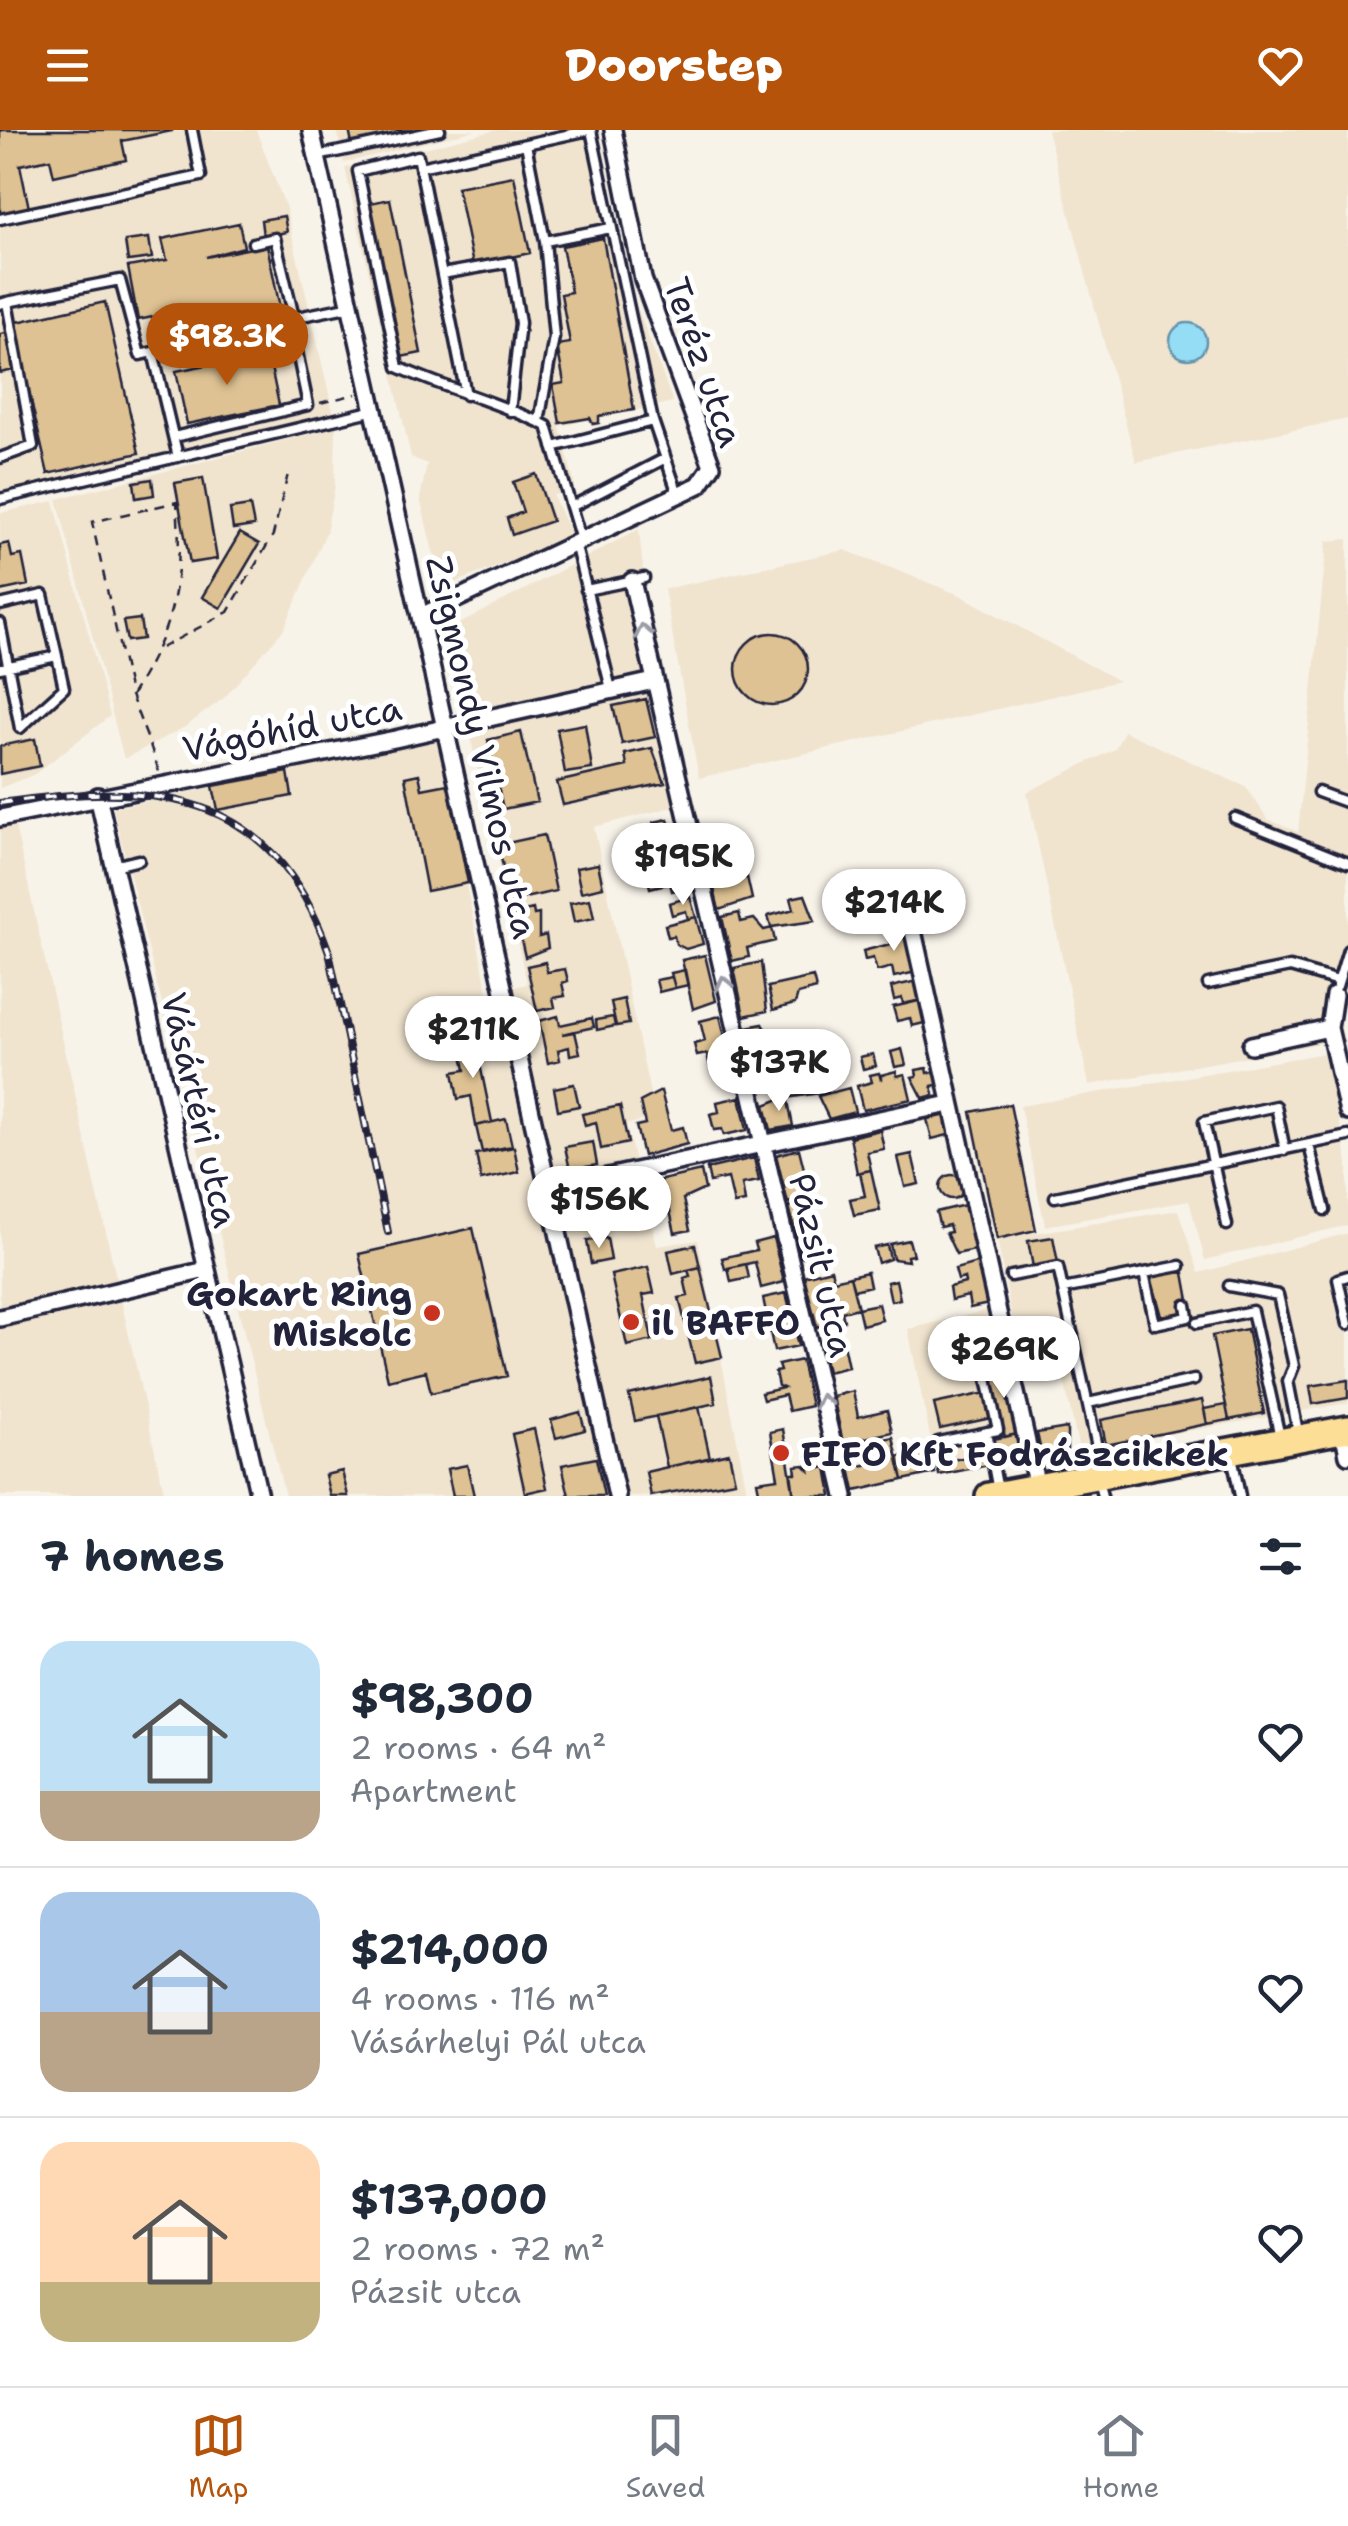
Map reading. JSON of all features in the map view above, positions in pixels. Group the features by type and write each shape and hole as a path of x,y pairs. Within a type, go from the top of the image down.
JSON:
{"main road":[{"path":"996,1495 1101,1482 1290,1440 1346,1438"}],"street":[{"name":"Zsigmondy Vilmos utca","path":"311,130 617,1496"},
{"name":"Teréz utca","path":"421,616 699,485 712,466 642,279 614,130"},
{"name":"Pázsit utca","path":"638,580 654,681 845,1496"},
{"name":"Vágóhíd utca","path":"0,818 448,728 654,681"},
{"name":"Vásártéri utca","path":"98,796 259,1496"},
{"path":"911,922 1038,1487"},
{"path":"1337,996 1328,1028 1348,1112"},
{"path":"1251,1044 1328,1028"},
{"path":"551,1189 950,1104"},
{"path":"0,1318 206,1270"}],"lane":[{"path":"0,220 201,176 192,130"},
{"path":"317,156 440,130"},
{"path":"420,167 590,130 653,421 678,494"},
{"path":"526,144 545,241 554,337 538,422"},
{"path":"466,395 418,156 358,171 398,367 466,395 546,426 571,507 586,590 611,690"},
{"path":"545,241 611,228"},
{"path":"253,242 275,238 294,317"},
{"path":"442,274 510,262 520,323 510,411"},
{"path":"0,458 33,446 4,303 120,280 140,355 152,352 178,456"},
{"path":"227,331 352,306"},
{"path":"296,347 312,425"},
{"path":"174,437 308,405"},
{"path":"0,499 375,410"},
{"path":"553,447 653,421"},
{"path":"571,507 664,459"},
{"path":"586,590 638,580"},
{"path":"0,604 43,596 64,688 20,728 4,667 0,624"},
{"path":"4,667 57,656"},
{"path":"1318,792 1348,803"},
{"path":"1235,818 1348,863"},
{"path":"114,866 139,860"},
{"path":"1208,984 1290,967 1337,996 1348,950"},
{"path":"1227,1225 1204,1122 1276,1106 1286,1150"},
{"path":"1056,1197 1348,1136"},
{"path":"1309,1145 1324,1210"},
{"path":"1063,1290 1180,1266"},
{"path":"1011,1276 1058,1267 1101,1482"},
{"path":"1144,1273 1155,1324 1188,1317 1186,1305"},
{"path":"1348,1276 1338,1278 1348,1324"},
{"path":"1229,1286 1278,1295 1294,1366 1288,1381 1290,1440"},
{"path":"1197,1323 1252,1311 1290,1440"},
{"path":"938,1442 998,1430 979,1341 1073,1335"},
{"path":"1088,1402 1194,1380"},
{"path":"987,1432 996,1495"},
{"path":"1231,1452 1240,1496"}],"path":[{"path":"308,405 371,391"},
{"path":"160,649 228,612 273,534 288,474"},
{"path":"131,696 160,649 177,596 177,502 92,522 131,696 162,784"}],"shaded area":[{"path":"0,130 256,130 286,208 334,415 0,494"},
{"path":"337,130 476,130 344,163"},
{"path":"496,130 596,130 630,289 673,402 560,426 575,485 553,496 572,537 455,583 433,552 420,498 427,464 411,457 345,168"},
{"path":"1047,130 1348,130 1348,419 1136,462"},
{"path":"336,427 335,486 326,533 284,629 224,698 185,727 124,759 57,499"},
{"path":"54,501 110,716 35,774 0,788 0,513"},
{"path":"639,529 654,681 684,804 594,827 655,1117 626,1125 657,1246 698,1240 748,1496 285,1496 113,808 437,741 488,993 527,984 446,631"},
{"path":"1348,539 1348,986 1327,1042 1089,1085 1027,792 1115,749 1124,731 1246,787 1268,819 1298,832 1327,541"},
{"path":"845,550 960,595 1119,681 699,778 664,589"},
{"path":"15,826 165,1496 0,1496 0,829"},
{"path":"1325,1053 1348,1163 1348,1225 1205,1260 1189,1201 1045,1226 1020,1106"},
{"path":"1178,1210 1199,1273 1348,1233 1348,1403 1079,1450 1056,1344 1018,1350 997,1239"},
{"path":"989,1310 1020,1459 938,1476 908,1329"}],"water":[{"path":"1188,323 1200,329 1206,341 1200,353 1188,359 1176,353 1170,341 1176,329"}],"building":[{"path":"0,130 172,131 122,141 126,160 54,176 50,159 20,165 29,208 0,215"},
{"path":"349,130 409,130 410,131 352,144"},
{"path":"514,176 530,253 473,265 457,187"},
{"path":"390,199 421,353 401,357 370,203"},
{"path":"284,216 287,232 263,236 261,220"},
{"path":"239,223 244,247 206,257 267,245 281,313 249,320 247,310 214,317 219,340 276,328 279,343 203,359 192,309 138,320 128,267 167,260 162,239"},
{"path":"149,238 152,258 128,261 125,241"},
{"path":"603,238 634,410 599,416 599,423 593,424 590,418 560,423 553,385 564,383 557,345 570,343 561,294 571,292 562,246"},
{"path":"105,302 139,453 48,474 13,323"},
{"path":"6,333 14,370 0,373 0,334"},
{"path":"268,353 279,405 187,424 176,371"},
{"path":"536,474 552,521 512,535 507,518 523,512 513,482"},
{"path":"203,478 217,559 190,563 175,483"},
{"path":"152,479 154,495 136,498 134,482"},
{"path":"250,506 254,526 233,529 230,509"},
{"path":"240,533 259,544 221,608 202,597"},
{"path":"9,543 12,557 22,555 28,585 0,591 0,545"},
{"path":"140,619 143,639 127,641 123,621"},
{"path":"772,633 797,644 808,669 797,694 772,705 747,694 736,669 747,644"},
{"path":"646,699 655,737 622,744 613,706"},
{"path":"585,724 592,769 565,773 557,729"},
{"path":"521,732 537,802 503,809 488,740"},
{"path":"35,739 40,766 0,774 0,746"},
{"path":"652,748 665,783 563,805 557,782 627,766 625,754"},
{"path":"288,772 292,796 218,810 213,786"},
{"path":"419,774 422,789 448,784 468,883 427,891 405,777"},
{"path":"668,819 672,837 659,840 654,822"},
{"path":"544,835 556,891 511,901 498,845"},
{"path":"677,837 682,858 663,863 658,842"},
{"path":"658,842 660,852 646,862 642,846"},
{"path":"642,846 640,862 623,867 619,852"},
{"path":"598,864 603,887 581,892 576,868"},
{"path":"684,865 690,887 672,891 670,883 650,888 647,875"},
{"path":"747,877 752,899 719,910 714,889"},
{"path":"805,895 815,921 771,927 768,916 794,909 791,898"},
{"path":"690,897 696,917 688,919 686,911 672,915 669,903"},
{"path":"590,899 594,918 574,922 570,903"},
{"path":"533,909 534,915 539,914 539,937 546,935 548,948 525,957 515,913"},
{"path":"739,913 741,922 754,919 764,930 772,928 775,941 747,948 749,957 732,961 722,917"},
{"path":"696,917 703,944 686,949 676,944 674,936 668,937 665,925"},
{"path":"905,927 916,972 894,977 892,967 877,971 873,958 865,960 863,951 890,944 887,932"},
{"path":"705,955 716,1001 693,1009 682,960"},
{"path":"545,962 547,972 565,969 568,981 562,983 565,996 553,998 555,1007 537,1011 527,966"},
{"path":"761,962 767,1011 744,1016 734,968"},
{"path":"685,970 688,985 675,988 671,973"},
{"path":"672,977 675,988 659,992 656,980"},
{"path":"813,977 816,989 798,994 795,1004 773,1010 768,987"},
{"path":"917,981 921,1000 903,1004 902,998 894,1000 891,987"},
{"path":"624,999 629,1024 616,1026 611,1002"},
{"path":"923,1000 928,1022 912,1026 910,1018 897,1021 893,1007"},
{"path":"558,1016 560,1025 592,1018 594,1027 562,1034 575,1032 580,1053 570,1055 569,1047 558,1050 560,1060 548,1063 539,1021"},
{"path":"720,1016 732,1066 711,1071 707,1054 697,1056 694,1044 705,1041 700,1021"},
{"path":"613,1017 615,1026 597,1030 596,1020"},
{"path":"763,1024 776,1046 768,1048 770,1054 806,1046 808,1055 783,1064 786,1075 760,1082 747,1027"},
{"path":"474,1035 492,1122 476,1126 471,1096 458,1099 453,1072 465,1070 459,1038"},
{"path":"902,1049 906,1065 895,1067 891,1052"},
{"path":"873,1054 876,1066 863,1069 860,1057"},
{"path":"927,1068 928,1073 937,1071 941,1084 932,1086 934,1095 923,1098 912,1077 917,1076 916,1070"},
{"path":"896,1071 897,1076 905,1074 911,1099 863,1110 857,1086 872,1082 870,1075 879,1073 881,1080 881,1075"},
{"path":"814,1074 816,1083 824,1081 827,1092 792,1097 787,1081"},
{"path":"574,1084 579,1106 558,1110 554,1088"},
{"path":"849,1088 855,1112 829,1119 818,1096"},
{"path":"661,1091 671,1130 683,1127 687,1144 643,1156 636,1126 645,1124 640,1102"},
{"path":"787,1096 793,1126 771,1130 765,1105"},
{"path":"740,1097 747,1130 724,1135 722,1129 714,1130 710,1114 719,1112 717,1102"},
{"path":"1010,1104 1036,1230 997,1239 971,1112"},
{"path":"620,1106 628,1143 601,1149 596,1122 585,1125 582,1114"},
{"path":"948,1115 952,1134 932,1139 927,1119"},
{"path":"506,1119 512,1146 482,1152 476,1126"},
{"path":"880,1130 884,1149 867,1152 871,1170 857,1173 850,1137"},
{"path":"593,1142 597,1165 570,1170 565,1147"},
{"path":"514,1147 519,1172 481,1180 476,1154"},
{"path":"799,1149 811,1197 788,1203 776,1155"},
{"path":"912,1154 919,1184 905,1187 898,1157"},
{"path":"754,1158 759,1181 742,1184 745,1202 734,1204 728,1178 710,1182 707,1169"},
{"path":"871,1170 880,1210 854,1215 850,1199 865,1196 860,1172"},
{"path":"701,1171 705,1189 683,1199 690,1230 675,1233 668,1202 654,1206 649,1183"},
{"path":"952,1175 961,1178 961,1196 952,1199 943,1196 940,1187 943,1178"},
{"path":"605,1192 610,1218 581,1224 576,1198"},
{"path":"808,1201 820,1253 801,1257 789,1206"},
{"path":"969,1204 979,1249 956,1254 946,1233 951,1232 949,1225 940,1227 936,1212"},
{"name":"Gokart Ring Miskolc","path":"473,1228 507,1376 431,1393 426,1371 388,1380 359,1254"},
{"path":"1053,1237 1058,1263 1033,1267 1028,1241"},
{"path":"607,1238 611,1260 591,1264 587,1241"},
{"path":"773,1238 784,1282 761,1288 755,1262 725,1269 722,1258 756,1250 754,1243"},
{"path":"909,1240 913,1255 907,1256 908,1261 893,1259 890,1244"},
{"path":"695,1245 700,1267 673,1274 668,1251"},
{"path":"887,1245 890,1259 878,1263 874,1248"},
{"path":"980,1262 989,1304 970,1308 968,1296 951,1300 949,1287 965,1283 964,1278 958,1280 955,1269"},
{"path":"746,1264 749,1278 731,1282 728,1268"},
{"path":"648,1267 654,1293 643,1295 652,1340 627,1346 611,1275"},
{"path":"700,1267 722,1357 695,1363 679,1298 688,1296 684,1278 690,1276 688,1270"},
{"path":"831,1269 834,1280 850,1276 858,1308 842,1312 844,1321 817,1327 804,1276"},
{"path":"867,1272 870,1286 854,1290 850,1276"},
{"path":"1184,1273 1189,1300 1180,1301 1182,1312 1162,1316 1151,1277"},
{"path":"896,1280 900,1299 891,1301 887,1282"},
{"path":"786,1293 798,1346 774,1351 763,1298"},
{"path":"878,1304 882,1320 862,1325 858,1308"},
{"path":"1247,1329 1264,1413 1229,1420 1212,1336"},
{"path":"842,1339 848,1367 827,1372 821,1343"},
{"path":"999,1351 1003,1366 992,1368 988,1353"},
{"path":"801,1360 811,1406 789,1411 785,1395 763,1400 761,1393 783,1388 778,1386 778,1365"},
{"path":"1003,1366 1017,1434 1005,1437 990,1369"},
{"path":"711,1376 716,1403 635,1421 629,1395"},
{"path":"1348,1380 1348,1398 1313,1404 1310,1386"},
{"path":"853,1391 858,1417 887,1410 892,1432 843,1443 833,1396"},
{"path":"986,1393 991,1418 940,1429 934,1404"},
{"path":"1202,1400 1207,1424 1106,1445 1101,1420"},
{"path":"1226,1405 1229,1420 1207,1424 1204,1409"},
{"path":"699,1407 710,1458 667,1467 656,1416"},
{"path":"580,1412 585,1430 556,1438 551,1420"},
{"path":"1067,1428 1067,1452 1042,1457 1037,1433"},
{"path":"534,1429 547,1488 525,1493 512,1434"},
{"name":"FIFO Kft Fodrászcikkek","path":"783,1429 794,1496 760,1496 757,1481 778,1478 770,1432"},
{"path":"1017,1434 1022,1460 1000,1465 994,1439"},
{"path":"893,1437 903,1480 855,1491 850,1468 884,1461 884,1439"},
{"path":"930,1449 935,1473 903,1480 898,1457"},
{"path":"729,1453 735,1481 651,1496 646,1472"},
{"path":"987,1453 989,1465 939,1475 937,1463"},
{"path":"596,1458 604,1496 569,1496 562,1465"},
{"path":"816,1460 817,1469 827,1467 832,1496 794,1496 791,1473 796,1473 795,1466 804,1465 809,1470 807,1461"},
{"path":"467,1465 474,1496 453,1496 447,1469"},
{"path":"342,1471 348,1496 330,1496 325,1475"}],"railway":[{"path":"0,803 55,796 156,797 200,807 239,826 274,856 304,897 329,952 388,1232"}],"place":[{"name":"Gokart Ring Miskolc","path":"432,1313"},
{"name":"il BAFFO","path":"631,1322"},
{"name":"FIFO Kft Fodrászcikkek","path":"781,1453"}]}
